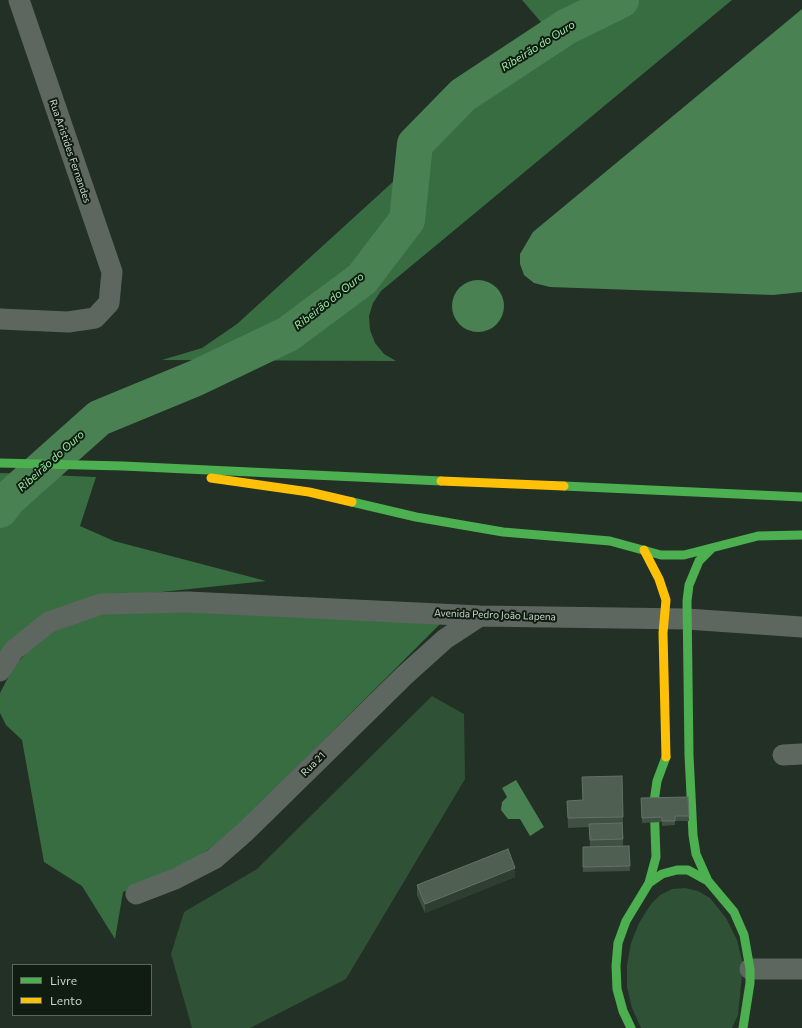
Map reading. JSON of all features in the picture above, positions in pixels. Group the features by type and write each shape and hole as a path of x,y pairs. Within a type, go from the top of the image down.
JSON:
{"main road":[{"path":"0,463 103,465 802,497"},
{"path":"122,466 309,492 416,517 503,532 610,541 661,555 684,555 758,536 786,534 802,535"},
{"path":"631,1028 623,1012 617,989 616,966 618,943 626,921 649,883 656,857 654,802 656,781 678,755 689,584 699,561 711,549"},
{"path":"644,550 659,579 666,600 663,633 678,755 696,854 708,881"},
{"path":"649,883 662,874 677,870 688,870 708,881 719,892 734,912 744,935 750,969 750,983 743,1028"}],"street":[{"name":"Rua Aristides Fernandes","path":"0,319 68,322 95,318 109,303 112,272 19,0"},
{"name":"Avenida Pedro João Lapena","path":"0,672 14,650 49,622 101,604 188,602 480,616 664,618 802,627"},
{"name":"Rua 21","path":"136,894 175,879 214,859 245,832 405,675 445,639 480,616"},
{"path":"750,969 802,969"}],"shaded area":[{"path":"522,0 732,0 381,291 373,303 369,316 370,330 375,343 384,354 396,361 162,360 202,348 237,324 553,36"},
{"path":"802,9 802,292 773,295 550,287 534,283 524,275 520,264 520,254 533,232"},
{"path":"478,280 488,282 496,288 502,296 504,306 502,316 496,324 488,330 478,332 468,330 460,324 454,316 452,306 454,296 460,288 468,282"},
{"path":"0,473 96,477 80,526 114,541 266,581 95,599 0,657"},
{"path":"109,612 194,612 443,621 228,836 195,859 123,892 115,939 82,886 44,862 22,740 6,725 0,713 0,693 13,668 37,641 65,625"},
{"path":"432,696 464,714 465,779 346,979 250,1028 192,1028 171,954 184,912 257,869"},
{"path":"516,780 544,827 530,836 520,819 508,819 501,810 502,802 507,797 502,788"},
{"path":"685,888 698,891 710,898 726,918 737,940 743,965 738,1015 732,1028 641,1028 632,1008 627,987 627,965 631,943 639,923 651,904 660,895 672,889"}],"building":[{"path":"622,776 623,817 568,818 567,801 583,800 582,777"},
{"path":"688,797 689,816 675,816 675,821 662,821 662,817 642,818 641,798"},
{"path":"622,823 623,839 590,840 589,824"},
{"path":"629,846 630,866 583,867 583,847"},
{"path":"508,849 515,868 425,904 417,885"}],"waterway":[{"name":"Ribeirão do Ouro","path":"0,510 8,499 99,418 196,378 288,334 362,279 407,220 415,144 463,95 566,27 621,0"}],"traffic: fast":[{"path":"0,463 123,466 441,481"},
{"path":"564,486 802,497"},
{"path":"352,502 416,517 503,532 610,541 661,555 684,555 758,536 802,535"},
{"path":"708,881 696,854 693,835 689,755 687,601 689,585 699,561 711,549"},
{"path":"631,1028 623,1011 617,989 616,966 618,943 626,921 649,883 656,857 654,802 657,781 666,757"},
{"path":"649,883 662,874 677,870 688,870 708,881 734,912 744,935 750,969 750,983 743,1028"}],"traffic: slow":[{"path":"211,478 309,492 352,502"},
{"path":"441,481 564,486"},
{"path":"644,550 659,579 666,600 663,633 666,757"}]}
